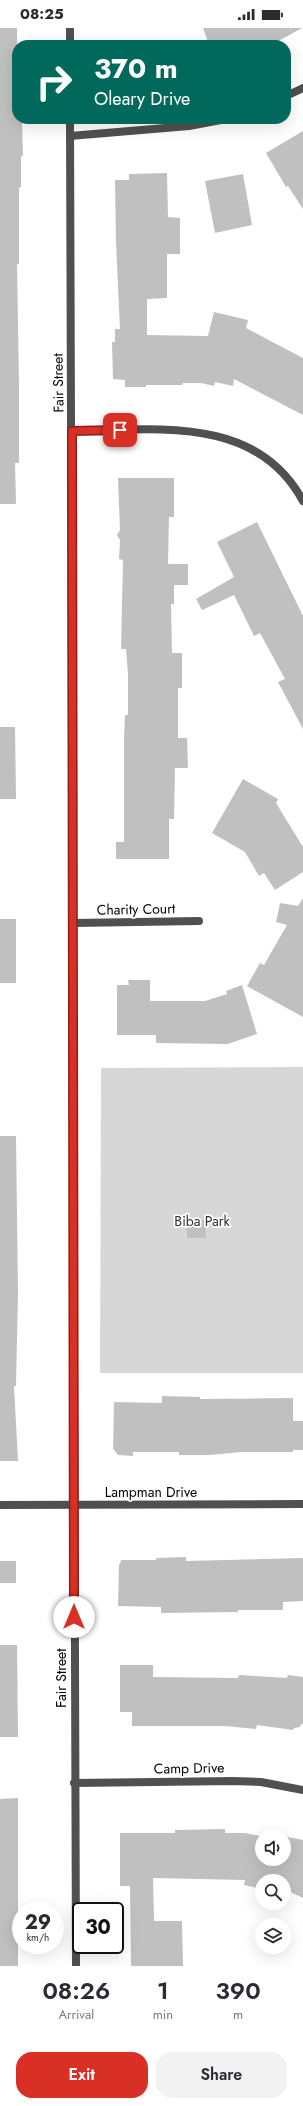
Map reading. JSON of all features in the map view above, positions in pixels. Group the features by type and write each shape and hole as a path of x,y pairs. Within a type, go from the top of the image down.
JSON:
{"street":[{"path":"70,28 70,40"},
{"path":"291,94 303,88"},
{"name":"Fair Street","path":"70,124 74,923 74,1783 76,1966"},
{"path":"70,136 200,124"},
{"path":"72,431 194,431 214,434 251,449 271,462 289,480 303,502"},
{"name":"Charity Court","path":"74,923 199,921"},
{"name":"Lampman Drive","path":"0,1505 303,1504"},
{"name":"Camp Drive","path":"74,1783 233,1781 261,1782 303,1790"}],"green space":[{"name":"Biba Park","path":"303,1067 303,1373 100,1373 101,1068"}],"building":[{"path":"0,28 17,28 17,40 12,40 12,124 22,124 23,156 21,156 21,187 19,188 19,264 17,264 19,463 15,463 16,504 0,504"},
{"path":"203,28 302,28 280,40 207,40"},
{"path":"303,131 303,209 288,186 286,187 266,153"},
{"path":"167,173 168,217 180,218 180,254 167,254 167,298 147,299 147,335 208,336 214,312 248,320 246,328 303,358 303,415 234,379 233,386 215,382 214,386 201,383 183,383 182,385 146,385 146,387 125,387 125,380 113,379 112,342 115,342 115,329 120,329 115,180 129,180 129,174"},
{"path":"243,174 252,225 215,233 205,181"},
{"path":"118,478 174,478 174,517 169,517 168,564 188,564 188,585 174,585 174,604 171,604 172,653 182,653 182,688 178,688 178,738 187,738 188,768 175,768 174,819 169,819 169,859 116,859 116,842 124,842 124,738 125,715 128,715 128,674 126,649 121,649 123,560 119,559 120,540 117,535 120,530"},
{"path":"257,522 303,616 303,729 278,682 285,679 260,633 254,636 234,595 202,610 196,599 234,577 217,542"},
{"path":"0,727 15,727 16,799 0,799"},
{"path":"243,779 278,799 276,803 303,847 303,872 275,890 264,873 259,876 245,852 212,833"},
{"path":"303,898 303,1017 247,986 260,963 264,965 287,925 276,922 280,903 298,906"},
{"path":"0,919 16,919 16,983 0,983"},
{"path":"128,980 150,980 150,1001 205,1001 227,994 226,991 242,985 257,1034 228,1044 156,1043 156,1035 117,1035 117,985 129,985"},
{"path":"0,1136 16,1136 18,1293 16,1386 14,1386 18,1461 0,1461"},
{"path":"187,1220 205,1220 206,1238 187,1238"},
{"path":"162,1396 200,1397 200,1399 293,1398 293,1421 303,1421 303,1450 293,1450 293,1452 241,1452 210,1455 179,1455 179,1452 133,1452 133,1456 118,1455 113,1449 114,1402 162,1403"},
{"path":"186,1557 186,1561 303,1558 303,1601 283,1602 283,1610 238,1610 238,1612 161,1613 161,1607 118,1606 119,1564 121,1560 156,1560 156,1558"},
{"path":"0,1561 16,1561 16,1583 0,1583"},
{"path":"0,1645 17,1645 18,1737 0,1737"},
{"path":"120,1665 153,1665 153,1677 238,1678 239,1675 287,1678 288,1675 303,1677 303,1724 301,1724 300,1727 294,1728 293,1730 257,1725 256,1729 225,1726 132,1726 132,1712 120,1712"},
{"path":"18,1798 18,1902 12,1902 12,1954 18,1954 18,1966 0,1966 0,1799"},
{"path":"225,1829 225,1833 245,1833 255,1835 255,1866 291,1866 291,1838 303,1840 303,1898 291,1892 291,1874 255,1874 255,1887 244,1885 245,1880 153,1878 154,1921 182,1921 183,1966 131,1966 130,1886 120,1886 120,1833 175,1833 175,1830"}],"route":[{"path":"74,1617 75,1436 72,431 120,430"}]}
